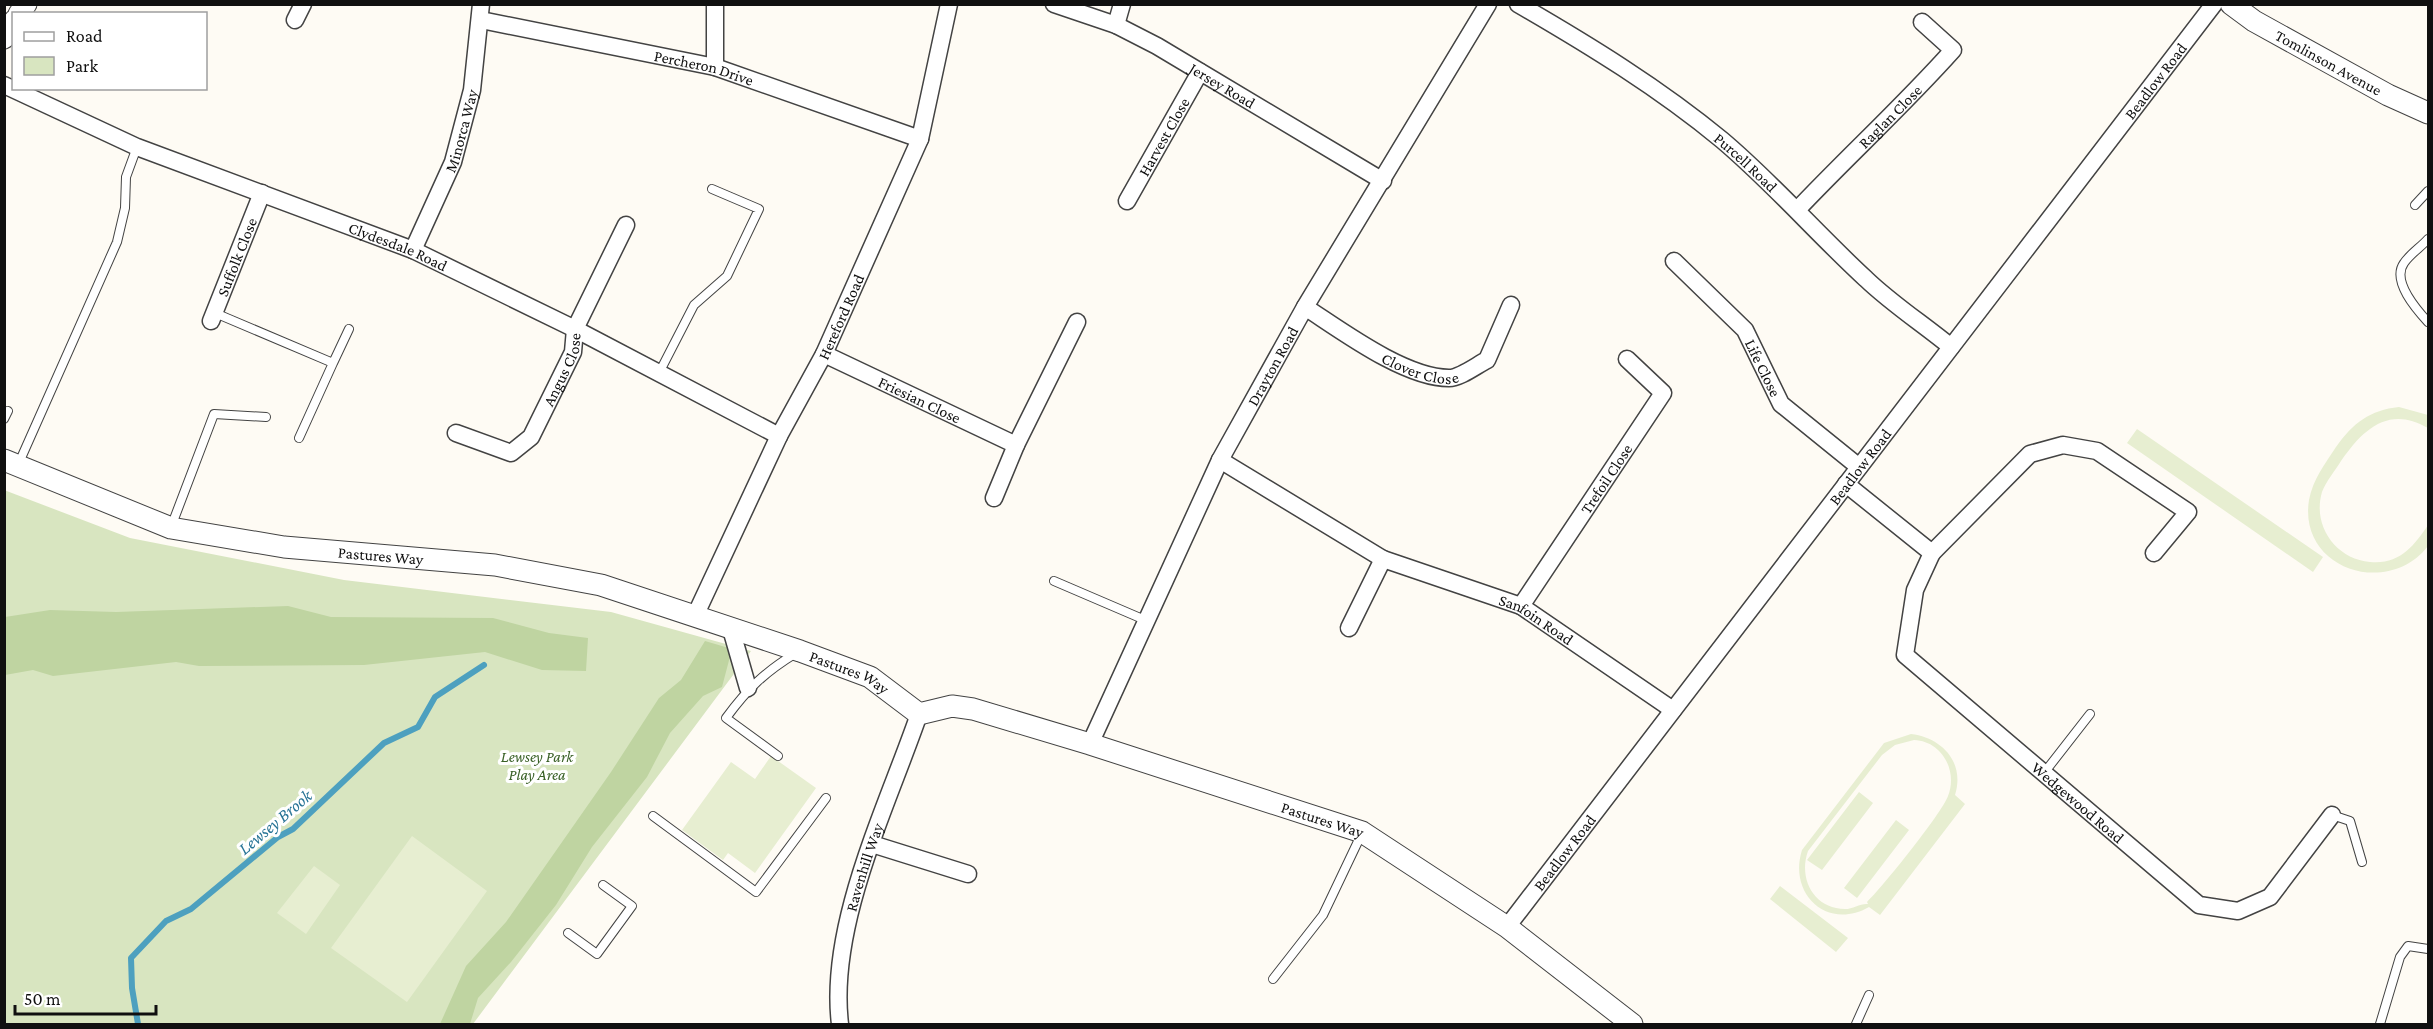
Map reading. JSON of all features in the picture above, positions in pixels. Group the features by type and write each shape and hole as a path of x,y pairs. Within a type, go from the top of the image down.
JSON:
{"street":[{"path":"295,20 303,4"},
{"path":"715,4 715,68"},
{"name":"Hereford Road","path":"695,616 779,436 824,354 920,139 949,4"},
{"name":"Jersey Road","path":"1054,4 1116,25 1383,181"},
{"path":"1116,25 1122,4"},
{"name":"Drayton Road","path":"1090,744 1144,620 1220,460 1305,307 1488,4"},
{"name":"Purcell Road","path":"1518,4 1580,40 1648,85 1722,141 1797,210 1867,280 1951,347"},
{"name":"Beadlow Road","path":"1507,927 2214,4"},
{"name":"Tomlinson Avenue","path":"2231,4 2254,21 2377,90 2428,113"},
{"name":"Percheron Drive","path":"481,12 715,68 920,139"},
{"name":"Minorca Way","path":"413,250 453,162 472,90 481,12"},
{"name":"Raglan Close","path":"1797,210 1856,148 1897,112 1953,50 1922,22"},
{"path":"4,38 12,24"},
{"name":"Harvest Close","path":"1127,201 1200,72"},
{"name":"Clydesdale Road","path":"15,90 137,147 413,250 575,330 779,436"},
{"name":"Suffolk Close","path":"213,317 262,194"},
{"name":"Angus Close","path":"456,433 511,453 531,437 573,352 575,330 626,225"},
{"name":"Life Close","path":"1674,261 1745,330 1781,404 1859,467"},
{"name":"Clover Close","path":"1305,307 1367,347 1404,367 1450,378 1487,360 1511,305"},
{"path":"994,498 1016,445 1077,322"},
{"name":"Friesian Close","path":"824,354 1016,445"},
{"name":"Trefoil Close","path":"1521,606 1663,393 1627,359"},
{"name":"Wedgewood Road","path":"2154,553 2188,512 2097,451 2063,445 2030,454 1932,553 1915,590 1905,655 2199,905 2238,911 2270,897 2332,815"},
{"name":"Sanfoin Road","path":"1220,460 1383,559 1521,606 1673,710"},
{"name":"Pastures Way","path":"11,463 171,528 284,547 495,566 601,585 870,676 919,714 952,706 973,709 1090,744 1362,832 1507,927 1632,1024"},
{"path":"1846,484 1932,553"},
{"path":"1349,628 1383,559"},
{"path":"731,628 748,688"},
{"name":"Ravenhill Way","path":"840,1024 843,936 872,844 919,714"},
{"path":"872,844 968,874"}],"lane":[{"path":"11,463 117,242 124,208 126,177 137,147"},
{"path":"659,373 694,305 727,276 759,209 712,189"},
{"path":"2415,205 2428,191"},
{"path":"2428,239 2403,264 2400,274 2408,296 2428,322"},
{"path":"213,317 333,363"},
{"path":"299,438 349,329"},
{"path":"171,528 214,414 266,417"},
{"path":"1054,581 1144,620"},
{"path":"778,756 726,718 748,688 769,670 800,651"},
{"path":"2044,773 2090,714"},
{"path":"653,816 756,892 826,798"},
{"path":"2332,815 2350,821 2362,862"},
{"path":"1273,979 1323,915 1362,832"},
{"path":"568,933 597,954 632,906 603,885"},
{"path":"2380,1024 2400,957 2408,946 2428,949"},
{"path":"1856,1024 1869,995"}],"green space":[{"path":"2399,407 2428,415 2428,428 2401,419 2389,420 2368,430 2349,449 2326,484 2322,492 2320,517 2330,539 2337,547 2358,560 2380,562 2397,557 2411,547 2428,525 2428,546 2411,562 2391,570 2370,572 2349,568 2331,559 2317,544 2309,524 2311,492 2316,478 2349,431 2363,419 2379,411"},
{"path":"2137,429 2323,557 2313,572 2127,443"},
{"name":"Lewsey Park Play Area","path":"4,490 130,538 344,580 611,612 751,651 473,1024 5,1024"},
{"path":"288,606 331,617 493,618 549,633 588,638 586,671 542,670 485,652 364,665 199,666 176,662 53,676 33,670 5,675 5,617 50,610 116,612"},
{"path":"705,641 732,649 722,687 703,696 670,733 647,777 592,847 556,905 511,962 478,998 470,1024 440,1024 466,966 506,922 611,772 659,698 681,680"},
{"path":"1911,734 1922,736 1942,747 1949,754 1957,773 1955,795 1965,804 1880,915 1869,907 1853,913 1839,914 1826,911 1814,904 1806,894 1799,866 1802,850 1884,743","holes":["1914,740 1924,742 1940,752 1949,768 1951,786 1943,805 1885,882 1867,902 1868,904 1845,909 1825,904 1817,898 1807,882 1805,862 1808,851 1882,755 1895,745"]},
{"path":"771,756 816,788 755,873 728,853 723,860 682,830 731,762 755,779"},
{"path":"1859,792 1873,803 1822,870 1807,860"},
{"path":"1896,820 1909,830 1857,898 1844,888"},
{"path":"412,836 487,891 407,1002 331,948"},
{"path":"314,866 340,885 306,934 277,913"},
{"path":"1780,886 1848,938 1836,952 1770,899"}],"waterway":[{"name":"Lewsey Brook","path":"138,1024 132,988 131,958 166,921 191,909 278,837 293,829 384,743 418,727 435,697 484,665"}]}
